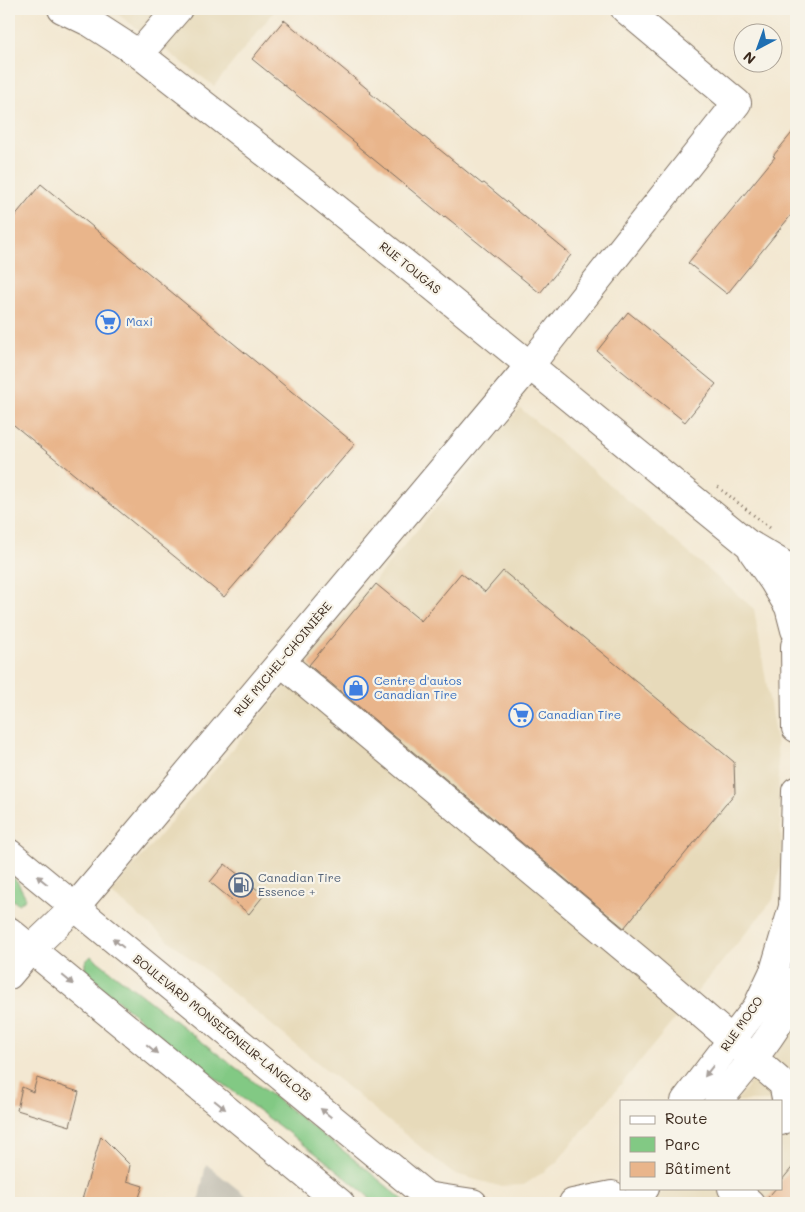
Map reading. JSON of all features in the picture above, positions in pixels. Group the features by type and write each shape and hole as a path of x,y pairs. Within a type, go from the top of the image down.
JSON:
{"main road":[{"name":"RUE TOUGAS","path":"62,9 92,23 139,54 312,189 747,543 796,572"},
{"path":"139,54 178,9"},
{"name":"RUE MICHEL-CHOINIÈRE","path":"9,975 31,949 75,907 530,365 737,103 625,9"},
{"name":"RUE TOUGAS","path":"747,543 789,607 795,638"},
{"path":"795,638 796,728"},
{"path":"280,662 647,967 784,1084 787,1106 782,1120"},
{"name":"RUE MOCO","path":"686,1100 757,1007 774,972 788,957 793,907 796,791"},
{"name":"BOULEVARD MONSEIGNEUR-LANGLOIS","path":"9,853 431,1199"},
{"path":"9,931 340,1203"},
{"path":"719,1100 775,1029 796,980"},
{"path":"573,1203 618,1196 639,1190"},
{"path":"734,1190 750,1203"},
{"path":"431,1199 474,1203"}],"shaded area":[{"path":"111,9 276,9 214,86"},
{"path":"520,408 754,609 777,746 782,859 773,900 556,1163 524,1185 499,1186 452,1173 111,893"},
{"path":"796,1008 796,1203 653,1203 663,1190 782,1190 782,1100 737,1100 779,1048"},
{"path":"206,1164 255,1203 198,1203"}],"green space":[{"path":"9,874 17,881 26,898 19,904 9,898"},
{"path":"91,956 350,1156 407,1203 376,1203 327,1162 173,1046 107,992 85,970 85,962"}],"building":[{"path":"284,20 370,93 571,255 540,293 444,217 252,59"},
{"path":"796,128 796,209 727,294 688,263 775,157 773,156"},
{"name":"Maxi","path":"41,184 355,444 224,597 9,421 9,223"},
{"path":"628,312 716,384 685,422 597,351"},
{"name":"Canadian Tire","path":"503,571 734,762 735,793 624,928 309,665 376,584 421,621 461,573 485,592"},
{"path":"225,864 264,895 249,914 210,882"},
{"path":"37,1078 79,1092 70,1126 17,1110 22,1087 33,1092"},
{"path":"101,1136 130,1165 127,1181 143,1186 137,1203 81,1203"},
{"path":"796,1163 796,1203 765,1203 774,1190 782,1190 782,1180"}],"place":[{"name":"Maxi","path":"108,322"},
{"name":"Centre d'autos Canadian Tire","path":"356,688"},
{"name":"Canadian Tire","path":"521,715"},
{"name":"Canadian Tire Essence +","path":"241,885"}]}
